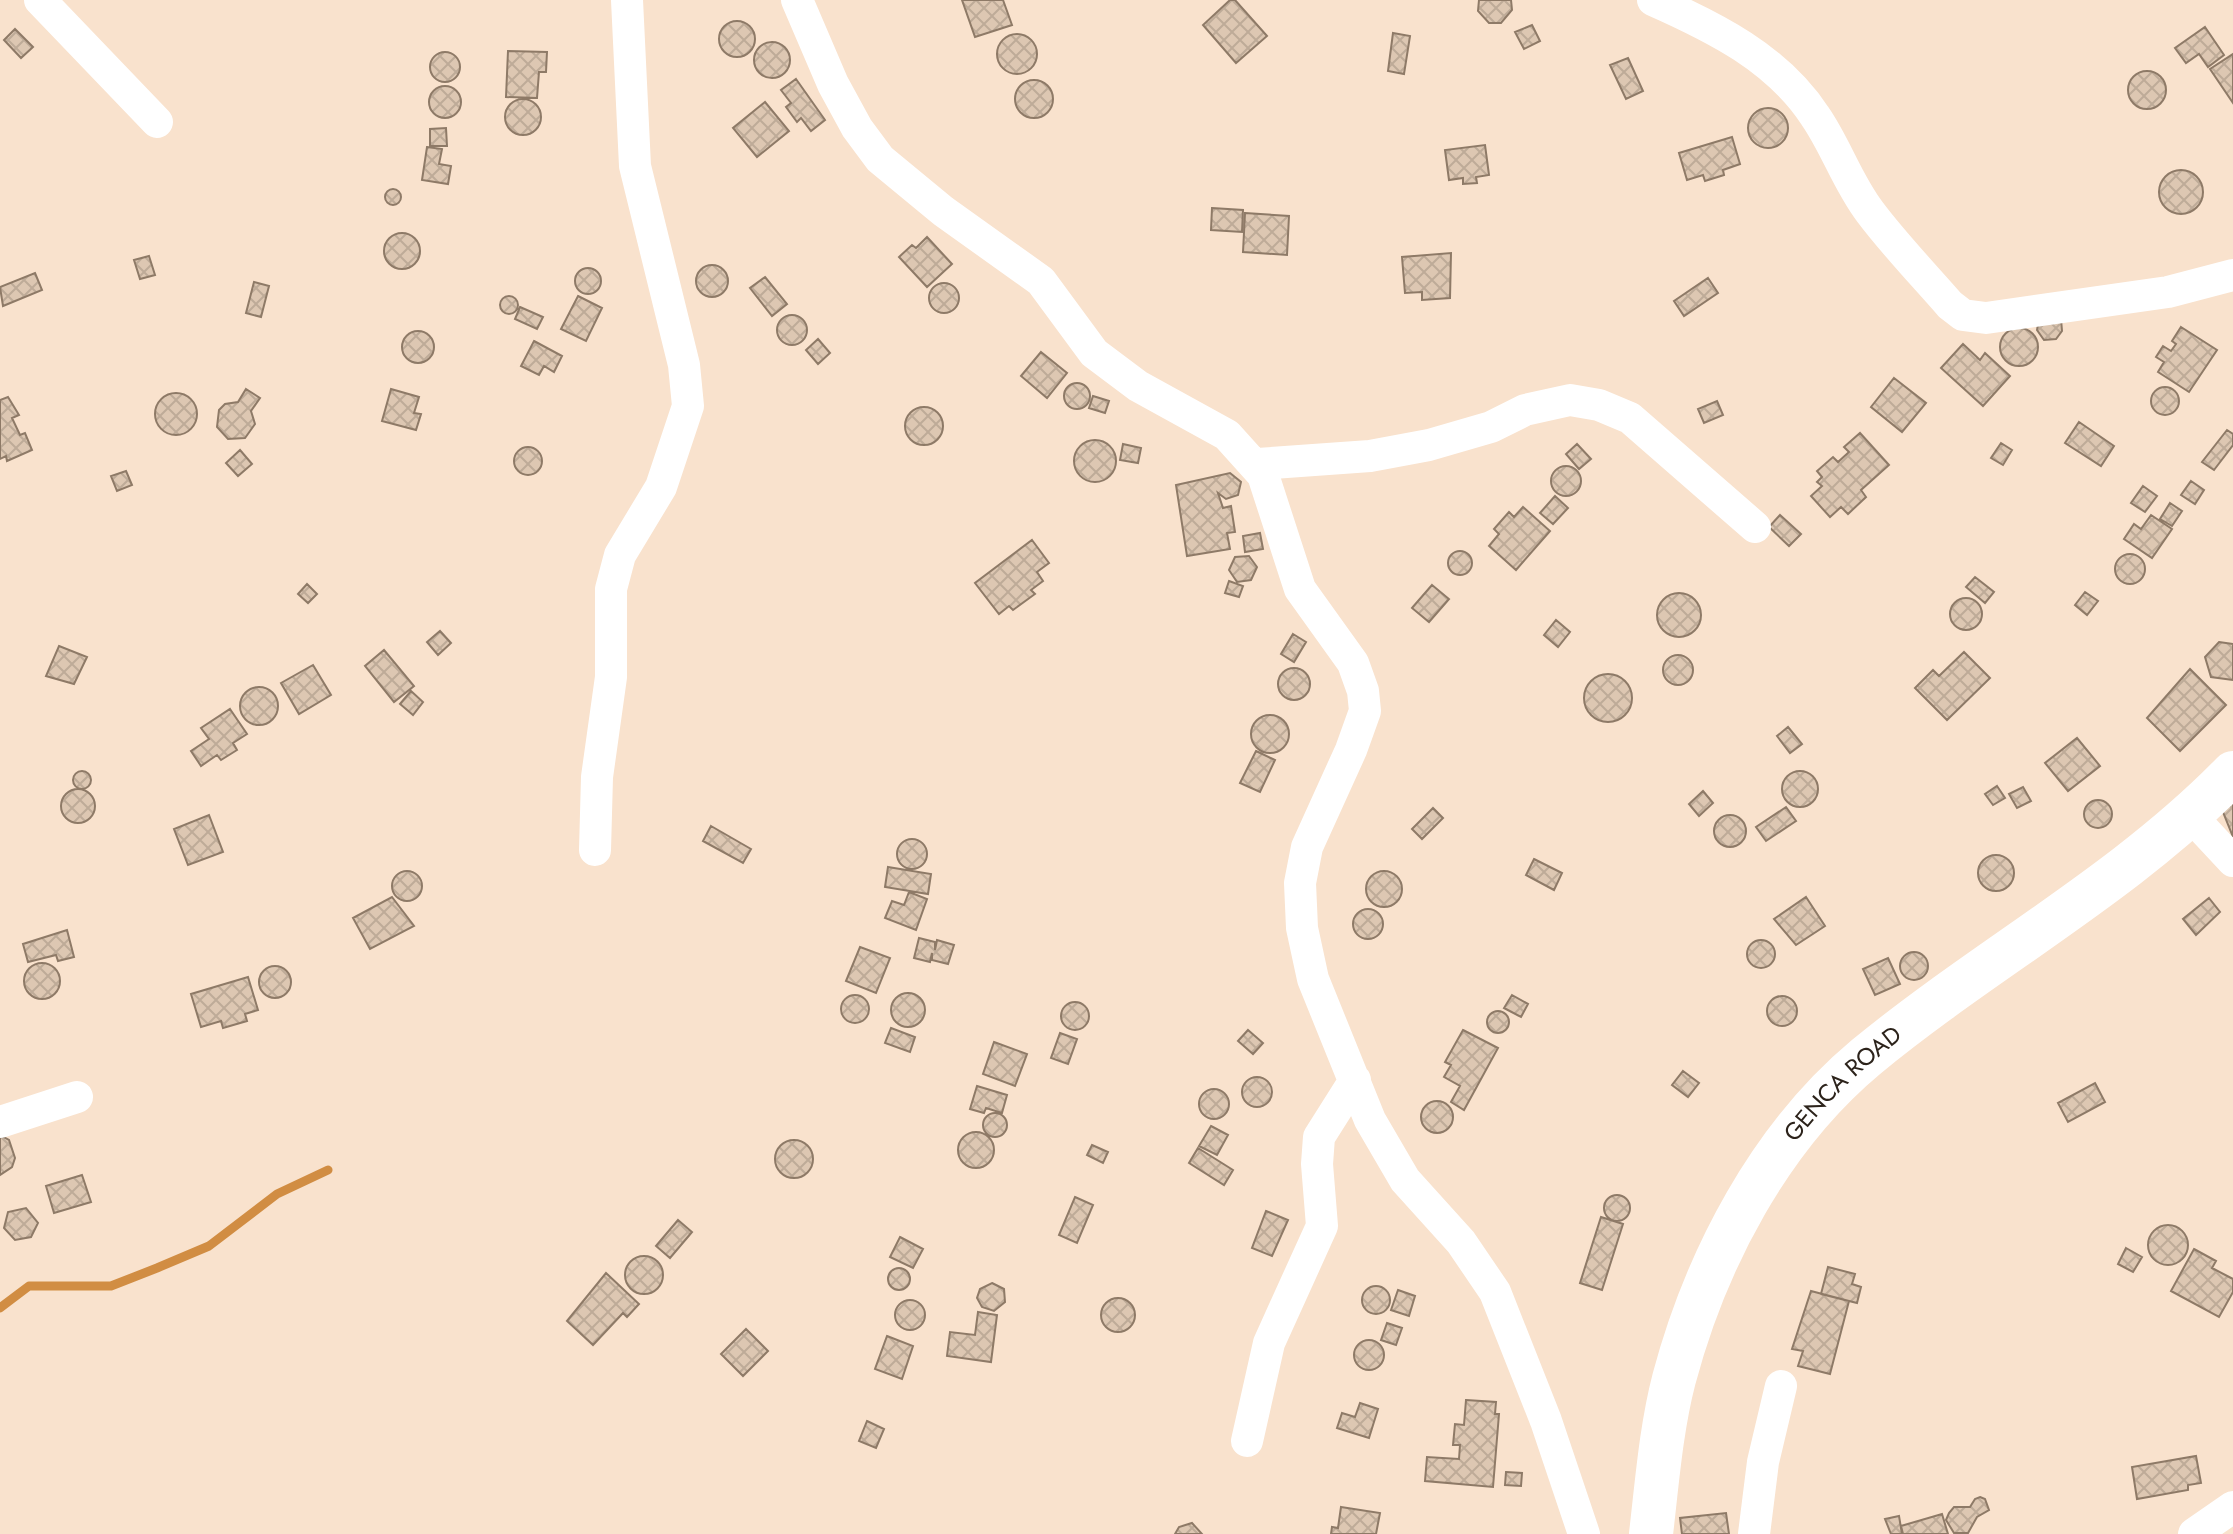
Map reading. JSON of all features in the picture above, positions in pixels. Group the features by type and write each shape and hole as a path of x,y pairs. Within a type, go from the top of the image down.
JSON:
{"street":[{"path":"40,0 157,122"},
{"path":"595,850 597,777 611,677 611,589 620,555 661,487 688,406 684,365 635,166 627,0"},
{"path":"797,0 845,106 880,159 943,211 1041,281 1058,298 1094,353 1138,386 1227,435 1258,464 1300,589 1353,663 1363,691 1365,711 1351,750 1307,847 1300,883 1302,928 1313,979 1370,1120 1405,1180 1461,1242 1495,1292 1546,1421 1584,1534"},
{"path":"1653,0 1711,26 1758,57 1791,85 1816,116 1869,210 1950,305 1963,315 1986,318 2168,292 2233,275"},
{"path":"1258,464 1370,456 1429,445 1491,427 1525,410 1570,400 1599,405 1630,418 1755,527"},
{"name":"GENCA ROAD","path":"1651,1534 1674,1380 1694,1316 1736,1221 1771,1164 1812,1110 1865,1058 2138,860 2191,816 2233,773"},
{"path":"2191,816 2233,861"},
{"path":"1247,1441 1269,1343 1322,1226 1317,1164 1319,1137 1355,1080"},
{"path":"0,1122 77,1097"},
{"path":"1754,1534 1763,1462 1781,1386"},
{"path":"2194,1534 2233,1507"}],"building":[{"path":"962,0 1003,0 1012,25 975,37"},
{"path":"1230,0 1235,0 1267,36 1236,63 1203,25"},
{"path":"1479,0 1511,0 1512,10 1501,23 1489,23 1478,11"},
{"path":"737,21 750,26 755,39 750,52 737,57 724,52 719,39 724,26"},
{"path":"1532,25 1540,41 1524,49 1515,32"},
{"path":"2205,27 2224,55 2208,67 2199,54 2186,63 2175,48"},
{"path":"15,29 33,47 21,58 4,40"},
{"path":"1393,33 1410,36 1404,74 1388,71"},
{"path":"1017,34 1031,40 1037,54 1031,68 1017,74 1003,68 997,54 1003,40"},
{"path":"772,42 785,47 790,60 785,73 772,78 759,73 754,60 759,47"},
{"path":"508,51 547,52 546,72 539,72 537,98 506,97"},
{"path":"445,52 456,56 460,67 456,78 445,82 434,78 430,67 434,56"},
{"path":"2233,54 2233,103 2210,69"},
{"path":"1628,58 1643,91 1626,99 1610,65"},
{"path":"2147,71 2160,77 2166,90 2160,103 2147,109 2134,103 2128,90 2134,77"},
{"path":"796,79 825,120 811,131 801,118 797,122 786,107 791,103 781,90"},
{"path":"1034,80 1048,85 1053,99 1048,113 1034,118 1020,113 1015,99 1020,85"},
{"path":"445,86 457,90 461,102 457,114 445,118 433,114 429,102 433,90"},
{"path":"523,99 536,104 541,117 536,130 523,135 510,130 505,117 510,104"},
{"path":"765,102 789,131 757,157 733,128"},
{"path":"1768,108 1782,114 1788,128 1782,142 1768,148 1754,142 1748,128 1754,114"},
{"path":"446,128 447,146 430,146 430,129"},
{"path":"1732,137 1740,164 1723,170 1724,175 1705,181 1703,175 1687,180 1679,153"},
{"path":"1485,145 1489,175 1476,177 1477,183 1463,184 1463,178 1449,180 1445,150"},
{"path":"427,147 442,149 439,164 451,166 448,184 422,180"},
{"path":"2181,170 2197,176 2203,192 2197,208 2181,214 2165,208 2159,192 2165,176"},
{"path":"390,189 396,189 401,197 399,203 390,205 385,200 385,194"},
{"path":"1212,208 1243,210 1242,232 1211,230"},
{"path":"1245,213 1289,216 1287,255 1243,252"},
{"path":"402,233 415,238 420,251 415,264 402,269 389,264 384,251 389,238"},
{"path":"927,237 952,264 927,287 899,257 912,245 916,248"},
{"path":"1451,253 1450,298 1422,300 1422,292 1405,293 1402,257"},
{"path":"149,256 155,275 140,279 134,260"},
{"path":"712,265 724,269 728,281 724,293 712,297 700,293 696,281 700,269"},
{"path":"588,268 597,272 601,281 597,290 588,294 579,290 575,281 579,272"},
{"path":"35,273 42,290 3,306 0,287"},
{"path":"765,277 787,304 772,316 750,288"},
{"path":"1708,278 1718,293 1684,316 1674,301"},
{"path":"254,282 269,286 261,317 246,313"},
{"path":"944,283 954,288 959,298 954,308 944,313 934,308 929,298 934,288"},
{"path":"509,296 518,305 509,314 500,305"},
{"path":"578,296 602,308 586,341 561,329"},
{"path":"520,307 543,317 537,329 515,319"},
{"path":"792,315 803,319 807,330 803,341 792,345 781,341 777,330 781,319"},
{"path":"2039,319 2061,319 2062,331 2056,339 2044,340 2037,330"},
{"path":"2181,327 2217,350 2189,392 2158,372 2164,362 2156,357 2163,346 2171,351 2176,344 2172,341"},
{"path":"2019,328 2032,334 2038,347 2032,360 2019,366 2006,360 2000,347 2006,334"},
{"path":"418,331 429,336 434,347 429,358 418,363 407,358 402,347 407,336"},
{"path":"818,339 830,353 818,364 806,350"},
{"path":"534,341 562,356 554,372 544,366 539,375 521,366"},
{"path":"1963,344 1980,360 1985,353 2010,376 1983,406 1941,368"},
{"path":"1041,352 1067,373 1047,398 1021,376"},
{"path":"1894,378 1926,403 1902,432 1871,407"},
{"path":"1077,383 1086,387 1090,396 1086,405 1077,409 1068,405 1064,396 1068,387"},
{"path":"2165,387 2175,391 2179,401 2175,411 2165,415 2155,411 2151,401 2155,391"},
{"path":"246,389 260,398 251,411 255,424 245,438 228,439 217,427 219,410 225,404 238,402"},
{"path":"391,389 419,397 414,413 421,414 416,430 382,421"},
{"path":"176,393 191,399 197,414 191,429 176,435 161,429 155,414 161,399"},
{"path":"1093,396 1109,401 1105,413 1089,408"},
{"path":"8,397 19,415 12,418 20,435 25,433 32,450 7,461 6,456 0,459 0,400"},
{"path":"1717,401 1723,415 1704,423 1698,409"},
{"path":"924,407 937,413 943,426 937,439 924,445 911,439 905,426 911,413"},
{"path":"2079,422 2114,446 2101,466 2065,443"},
{"path":"2227,430 2233,434 2233,445 2214,470 2202,462"},
{"path":"1860,433 1889,465 1861,490 1866,497 1848,514 1841,507 1830,517 1811,496 1822,486 1817,482 1822,477 1817,471 1833,457 1838,462 1849,452 1844,447"},
{"path":"1095,440 1110,446 1116,461 1110,476 1095,482 1080,476 1074,461 1080,446"},
{"path":"2001,443 2012,450 2003,465 1991,458"},
{"path":"1123,444 1141,448 1138,463 1120,460"},
{"path":"1577,444 1591,459 1579,469 1566,454"},
{"path":"528,447 538,451 542,461 538,471 528,475 518,471 514,461 518,451"},
{"path":"240,450 252,464 238,476 226,463"},
{"path":"1566,466 1576,471 1581,481 1576,491 1566,496 1556,491 1551,481 1556,471"},
{"path":"126,471 132,485 117,491 111,476"},
{"path":"1230,473 1241,482 1238,495 1226,499 1218,493 1223,508 1231,506 1235,532 1227,533 1230,549 1187,556 1176,485"},
{"path":"2191,481 2204,490 2195,504 2181,495"},
{"path":"2143,486 2157,496 2145,512 2131,503"},
{"path":"1555,496 1568,508 1553,524 1540,513"},
{"path":"2170,503 2182,511 2172,526 2160,519"},
{"path":"1523,507 1550,531 1516,570 1489,546 1499,534 1494,529 1509,512 1514,517"},
{"path":"1780,515 1801,534 1789,546 1769,527"},
{"path":"2151,515 2172,529 2152,558 2124,539 2134,524 2141,529"},
{"path":"1260,533 1263,549 1245,552 1243,536"},
{"path":"1032,540 1049,563 1037,572 1043,581 1031,590 1035,594 1013,610 1009,606 999,614 975,583"},
{"path":"1460,551 1469,554 1472,563 1469,572 1460,575 1451,572 1448,563 1451,554"},
{"path":"2130,554 2140,559 2145,569 2140,579 2130,584 2120,579 2115,569 2120,559"},
{"path":"1249,556 1257,567 1251,580 1237,582 1229,570 1235,557"},
{"path":"1975,577 1994,592 1985,603 1966,587"},
{"path":"1229,581 1243,586 1239,597 1225,593"},
{"path":"307,584 317,594 308,603 298,594"},
{"path":"1432,585 1449,599 1429,622 1412,608"},
{"path":"2085,592 2098,601 2087,615 2075,605"},
{"path":"1679,593 1695,599 1701,615 1695,631 1679,637 1663,631 1657,615 1663,599"},
{"path":"1966,598 1977,603 1982,614 1977,625 1966,630 1955,625 1950,614 1955,603"},
{"path":"1556,620 1570,632 1558,647 1544,635"},
{"path":"440,631 451,643 438,655 427,642"},
{"path":"1293,634 1306,642 1294,662 1281,654"},
{"path":"2219,642 2233,644 2233,680 2211,677 2205,657"},
{"path":"59,646 87,657 74,684 46,676"},
{"path":"384,650 414,686 394,702 365,666"},
{"path":"1964,652 1990,678 1947,720 1915,688 1933,670 1939,676"},
{"path":"1678,655 1689,659 1693,670 1689,681 1678,685 1667,681 1663,670 1667,659"},
{"path":"313,665 331,695 299,714 281,683"},
{"path":"1294,668 1306,672 1310,684 1306,696 1294,700 1282,696 1278,684 1282,672"},
{"path":"2190,669 2226,705 2180,751 2147,718"},
{"path":"1608,674 1625,681 1632,698 1625,715 1608,722 1591,715 1584,698 1591,681"},
{"path":"259,687 273,692 278,706 273,720 259,725 245,720 240,706 245,692"},
{"path":"411,691 423,702 413,715 400,704"},
{"path":"230,709 247,734 233,743 237,750 221,760 217,755 201,766 191,751 209,739 201,728"},
{"path":"1270,715 1284,720 1289,734 1284,748 1270,753 1256,748 1251,734 1256,720"},
{"path":"1788,727 1802,744 1790,753 1777,736"},
{"path":"2077,738 2100,766 2068,791 2045,763"},
{"path":"1256,751 1275,760 1260,792 1240,783"},
{"path":"82,771 91,780 82,789 73,780"},
{"path":"1800,771 1813,776 1818,789 1813,802 1800,807 1787,802 1782,789 1787,776"},
{"path":"1997,786 2005,798 1993,805 1985,794"},
{"path":"2023,787 2031,801 2017,808 2009,794"},
{"path":"78,789 90,794 95,806 90,818 78,823 66,818 61,806 66,794"},
{"path":"1703,791 1713,803 1699,816 1689,804"},
{"path":"2233,798 2233,837 2221,807"},
{"path":"2098,800 2108,804 2112,814 2108,824 2098,828 2088,824 2084,814 2088,804"},
{"path":"1786,807 1796,821 1766,841 1756,827"},
{"path":"1433,808 1443,818 1422,839 1412,829"},
{"path":"209,815 223,852 188,865 174,829"},
{"path":"1730,815 1742,819 1746,831 1742,843 1730,847 1718,843 1714,831 1718,819"},
{"path":"711,826 751,849 743,863 703,841"},
{"path":"912,839 918,840 926,848 926,860 918,868 912,869 906,868 898,860 897,854 898,848 906,840"},
{"path":"1996,855 2009,860 2014,873 2009,886 1996,891 1983,886 1978,873 1983,860"},
{"path":"1534,859 1562,873 1554,890 1526,875"},
{"path":"888,867 931,874 928,894 885,887"},
{"path":"407,871 418,875 422,886 418,897 407,901 396,897 392,886 396,875"},
{"path":"1384,871 1397,876 1402,889 1397,902 1384,907 1371,902 1366,889 1371,876"},
{"path":"909,892 927,899 916,930 885,918 892,901 904,905"},
{"path":"392,897 414,926 370,949 353,918"},
{"path":"1806,897 1825,926 1796,945 1774,919"},
{"path":"2209,898 2220,912 2196,935 2183,919"},
{"path":"1368,909 1379,913 1383,924 1379,935 1368,939 1357,935 1353,924 1357,913"},
{"path":"67,930 74,957 58,961 56,955 28,962 23,944"},
{"path":"919,938 935,942 935,950 937,940 954,945 948,964 932,960 932,953 930,962 914,958"},
{"path":"1761,940 1771,944 1775,954 1771,964 1761,968 1751,964 1747,954 1751,944"},
{"path":"860,947 890,958 876,993 846,981"},
{"path":"1914,952 1924,956 1928,966 1924,976 1914,980 1904,976 1900,966 1904,956"},
{"path":"1888,958 1900,984 1875,995 1863,969"},
{"path":"42,963 55,968 60,981 55,994 42,999 29,994 24,981 29,968"},
{"path":"275,966 286,971 291,982 286,993 275,998 264,993 259,982 264,971"},
{"path":"248,977 258,1010 245,1014 247,1021 223,1028 221,1021 201,1027 191,994"},
{"path":"908,993 920,998 925,1010 920,1022 908,1027 896,1022 891,1010 896,998"},
{"path":"855,995 865,999 869,1009 865,1019 855,1023 845,1019 841,1009 845,999"},
{"path":"1512,995 1528,1004 1521,1017 1504,1008"},
{"path":"1782,996 1788,997 1796,1005 1796,1017 1788,1025 1782,1026 1776,1025 1768,1017 1767,1011 1768,1005 1776,997"},
{"path":"1075,1002 1085,1006 1089,1016 1085,1026 1075,1030 1065,1026 1061,1016 1065,1006"},
{"path":"1494,1011 1502,1011 1509,1022 1502,1033 1494,1033 1487,1026 1487,1018"},
{"path":"891,1028 915,1037 910,1052 885,1043"},
{"path":"1248,1030 1263,1043 1253,1054 1238,1041"},
{"path":"1463,1030 1498,1048 1464,1110 1451,1102 1460,1086 1444,1077 1451,1065 1445,1062"},
{"path":"1060,1033 1077,1039 1068,1064 1051,1058"},
{"path":"994,1042 1027,1054 1015,1086 983,1074"},
{"path":"1683,1071 1699,1083 1688,1097 1672,1085"},
{"path":"1257,1077 1268,1081 1272,1092 1268,1103 1257,1107 1246,1103 1242,1092 1246,1081"},
{"path":"2095,1083 2105,1102 2068,1122 2058,1103"},
{"path":"977,1086 1007,1095 1002,1113 986,1108 984,1113 970,1109"},
{"path":"1214,1089 1225,1093 1229,1104 1225,1115 1214,1119 1203,1115 1199,1104 1203,1093"},
{"path":"1437,1101 1448,1106 1453,1117 1448,1128 1437,1133 1426,1128 1421,1117 1426,1106"},
{"path":"995,1113 1006,1120 1007,1125 1000,1136 995,1137 984,1130 983,1125 990,1114"},
{"path":"1211,1126 1228,1135 1217,1155 1199,1146"},
{"path":"976,1132 989,1137 994,1150 989,1163 976,1168 963,1163 958,1150 963,1137"},
{"path":"0,1135 9,1140 15,1158 12,1167 0,1175"},
{"path":"794,1140 807,1146 813,1159 807,1172 794,1178 781,1172 775,1159 781,1146"},
{"path":"1092,1145 1108,1152 1103,1163 1087,1155"},
{"path":"1198,1148 1233,1170 1224,1185 1189,1163"},
{"path":"82,1175 91,1202 54,1213 46,1186"},
{"path":"1617,1195 1626,1199 1630,1208 1626,1217 1617,1221 1608,1217 1604,1208 1608,1199"},
{"path":"1075,1197 1093,1205 1077,1243 1059,1235"},
{"path":"26,1208 38,1223 31,1237 15,1240 4,1228 8,1212"},
{"path":"1266,1211 1288,1220 1272,1256 1252,1248"},
{"path":"1601,1217 1623,1224 1602,1290 1580,1283"},
{"path":"678,1220 692,1232 670,1258 656,1246"},
{"path":"2168,1225 2182,1231 2188,1245 2182,1259 2168,1265 2154,1259 2148,1245 2154,1231"},
{"path":"900,1237 923,1249 913,1268 890,1257"},
{"path":"2126,1248 2142,1257 2133,1272 2118,1264"},
{"path":"2194,1249 2216,1261 2212,1268 2233,1279 2233,1292 2219,1317 2171,1291"},
{"path":"644,1256 657,1262 663,1275 657,1288 644,1294 631,1288 625,1275 631,1262"},
{"path":"1828,1267 1855,1274 1852,1284 1861,1287 1857,1303 1821,1294"},
{"path":"899,1268 907,1271 910,1279 907,1287 899,1290 891,1287 888,1279 891,1271"},
{"path":"606,1273 639,1304 627,1317 623,1313 593,1345 567,1321"},
{"path":"992,1283 1004,1289 1005,1302 994,1311 982,1307 977,1298 980,1289"},
{"path":"1376,1286 1386,1290 1390,1300 1386,1310 1376,1314 1366,1310 1362,1300 1366,1290"},
{"path":"1398,1290 1415,1296 1409,1316 1391,1310"},
{"path":"1811,1291 1849,1301 1830,1374 1798,1366 1803,1351 1792,1349"},
{"path":"1118,1298 1130,1303 1135,1315 1130,1327 1118,1332 1106,1327 1101,1315 1106,1303"},
{"path":"910,1300 920,1305 925,1315 920,1325 910,1330 900,1325 895,1315 900,1305"},
{"path":"978,1312 997,1315 991,1362 947,1356 950,1332 975,1335"},
{"path":"1387,1323 1402,1328 1396,1345 1381,1340"},
{"path":"746,1329 768,1351 743,1376 721,1354"},
{"path":"887,1336 913,1346 902,1379 875,1369"},
{"path":"1369,1340 1375,1341 1383,1349 1383,1361 1375,1369 1369,1370 1363,1369 1355,1361 1354,1355 1355,1349 1363,1341"},
{"path":"1466,1400 1496,1402 1495,1414 1499,1414 1493,1487 1425,1481 1427,1457 1459,1459 1460,1445 1453,1445 1455,1424 1464,1425"},
{"path":"1360,1403 1378,1409 1369,1438 1337,1428 1342,1413 1355,1417"},
{"path":"867,1421 884,1429 876,1448 859,1441"},
{"path":"2196,1456 2201,1483 2188,1485 2188,1490 2137,1499 2132,1467"},
{"path":"1506,1472 1522,1473 1521,1486 1505,1485"},
{"path":"1980,1497 1985,1499 1989,1510 1977,1517 1968,1533 1954,1533 1946,1520 1949,1513 1954,1507 1970,1507"},
{"path":"1341,1507 1380,1513 1376,1534 1331,1534 1332,1527 1338,1528"},
{"path":"1726,1513 1729,1534 1682,1534 1680,1518"},
{"path":"1942,1514 1948,1534 1903,1534 1901,1526"},
{"path":"1899,1516 1902,1534 1891,1534 1885,1519"},
{"path":"1192,1523 1202,1534 1175,1534 1179,1527"}],"waterway":[{"path":"0,1308 29,1286 111,1286 157,1268 209,1246 277,1194 328,1170"}]}
